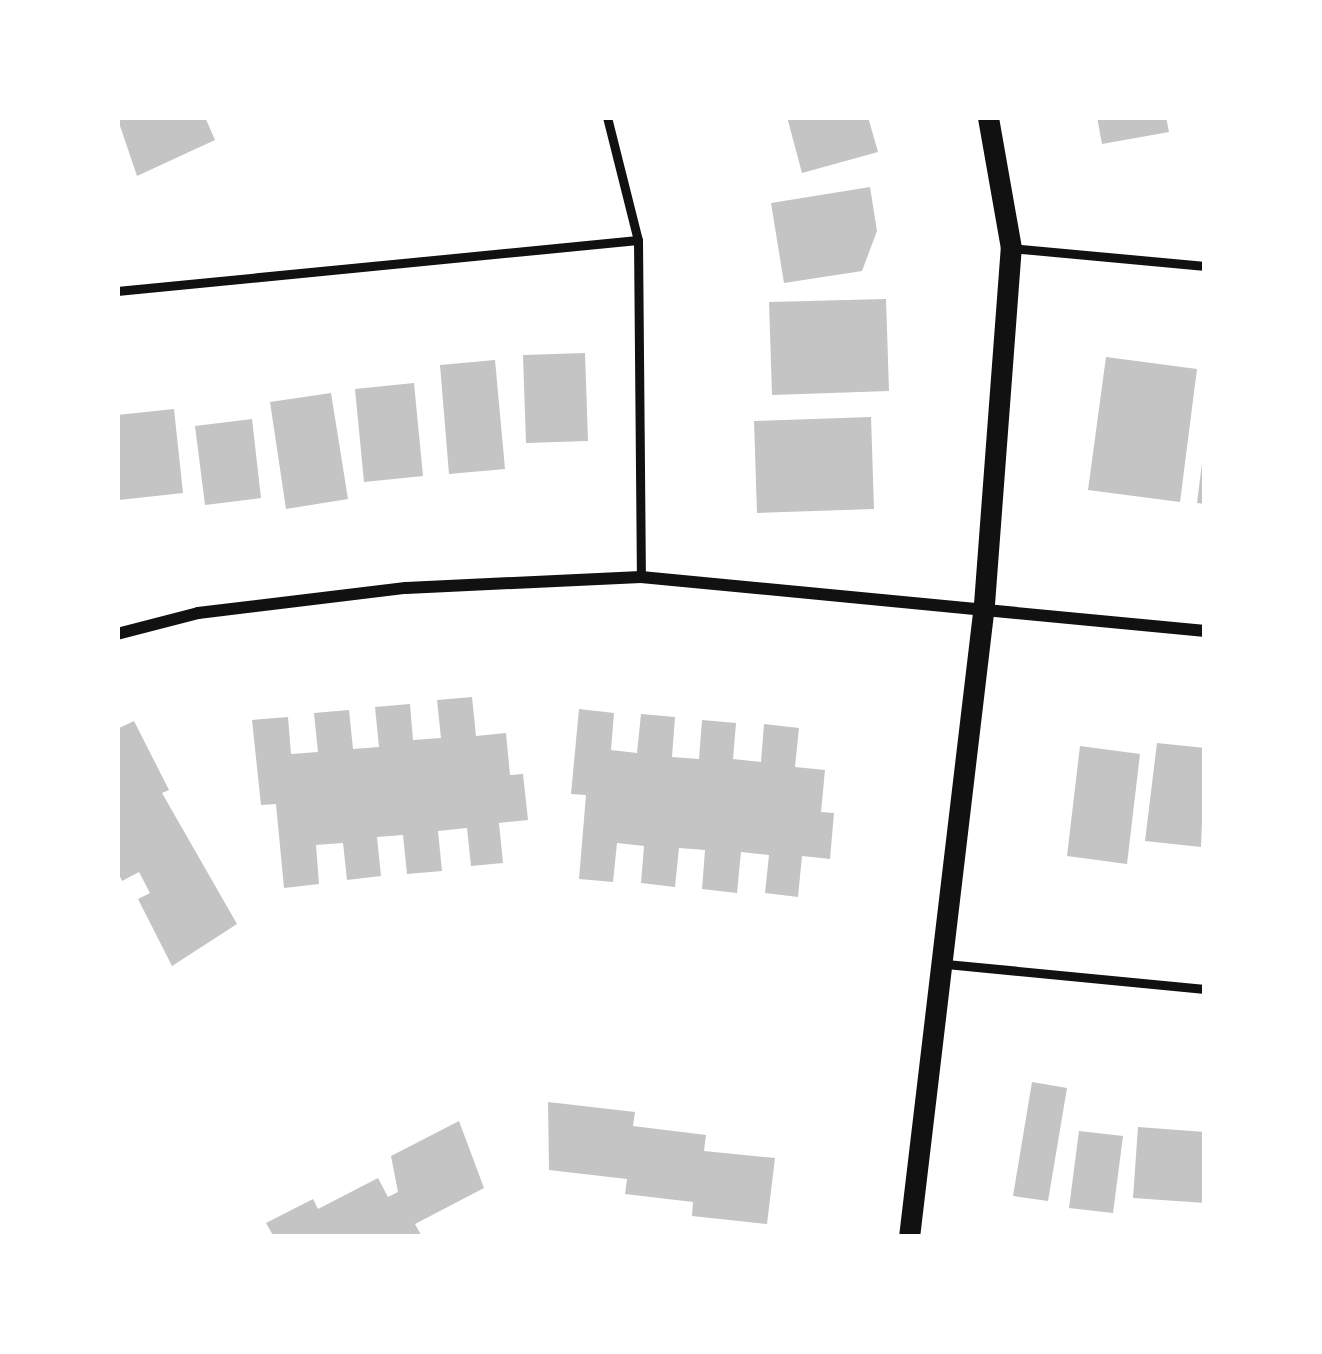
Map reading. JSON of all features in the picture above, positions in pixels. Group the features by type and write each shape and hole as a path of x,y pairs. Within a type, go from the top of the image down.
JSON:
{"street":[{"path":"909,1237 946,964 985,604 1011,248 988,117"},
{"path":"117,634 198,613 406,588 640,577 985,604 1205,631"}],"lane":[{"path":"607,117 638,240 640,577"},
{"path":"117,292 638,240"},
{"path":"1011,248 1205,266"},
{"path":"946,964 1205,988"}],"building":[{"path":"117,117 205,117 215,140 137,176"},
{"path":"787,117 868,117 878,152 802,173"},
{"path":"1097,117 1166,117 1169,132 1102,144"},
{"path":"870,187 877,231 862,271 784,283 771,203"},
{"path":"886,299 889,391 772,395 769,302"},
{"path":"585,353 588,441 526,443 523,355"},
{"path":"1106,357 1197,369 1180,502 1088,490"},
{"path":"495,360 505,469 449,474 440,365"},
{"path":"414,383 423,476 364,482 355,389"},
{"path":"331,393 348,499 286,509 270,402"},
{"path":"174,409 183,493 119,500 117,415"},
{"path":"871,417 874,509 757,513 754,421"},
{"path":"252,419 261,498 205,505 195,426"},
{"path":"1205,463 1205,504 1197,503"},
{"path":"472,697 476,736 506,733 510,775 523,774 528,820 499,823 503,863 471,866 467,828 438,831 442,871 407,874 403,835 377,837 381,876 347,880 343,843 316,845 319,884 284,888 276,804 261,805 252,720 288,717 291,754 318,752 314,713 349,710 353,749 379,747 375,707 410,704 413,740 441,738 437,700"},
{"path":"579,709 614,713 611,750 637,753 641,714 675,717 672,757 699,759 702,720 736,723 733,759 761,762 764,724 799,728 795,767 825,770 821,812 834,813 830,859 802,856 798,897 765,893 769,855 741,852 737,893 702,889 705,850 679,848 675,887 641,883 644,846 617,843 613,882 579,879 586,795 571,794"},
{"path":"134,721 169,790 162,793 237,924 172,966 138,899 150,893 139,872 122,881 117,870 117,729"},
{"path":"1157,743 1205,748 1201,847 1145,841"},
{"path":"1080,746 1140,754 1127,864 1067,856"},
{"path":"1032,1082 1067,1088 1048,1201 1013,1196"},
{"path":"548,1102 635,1112 633,1126 706,1135 704,1151 775,1158 767,1224 692,1216 693,1202 625,1194 627,1179 549,1170"},
{"path":"459,1121 484,1188 415,1224 422,1237 274,1237 266,1223 313,1199 318,1209 378,1178 388,1197 398,1192 391,1156"},
{"path":"1138,1127 1205,1132 1205,1203 1133,1198"},
{"path":"1079,1131 1123,1136 1113,1213 1069,1208"}]}
